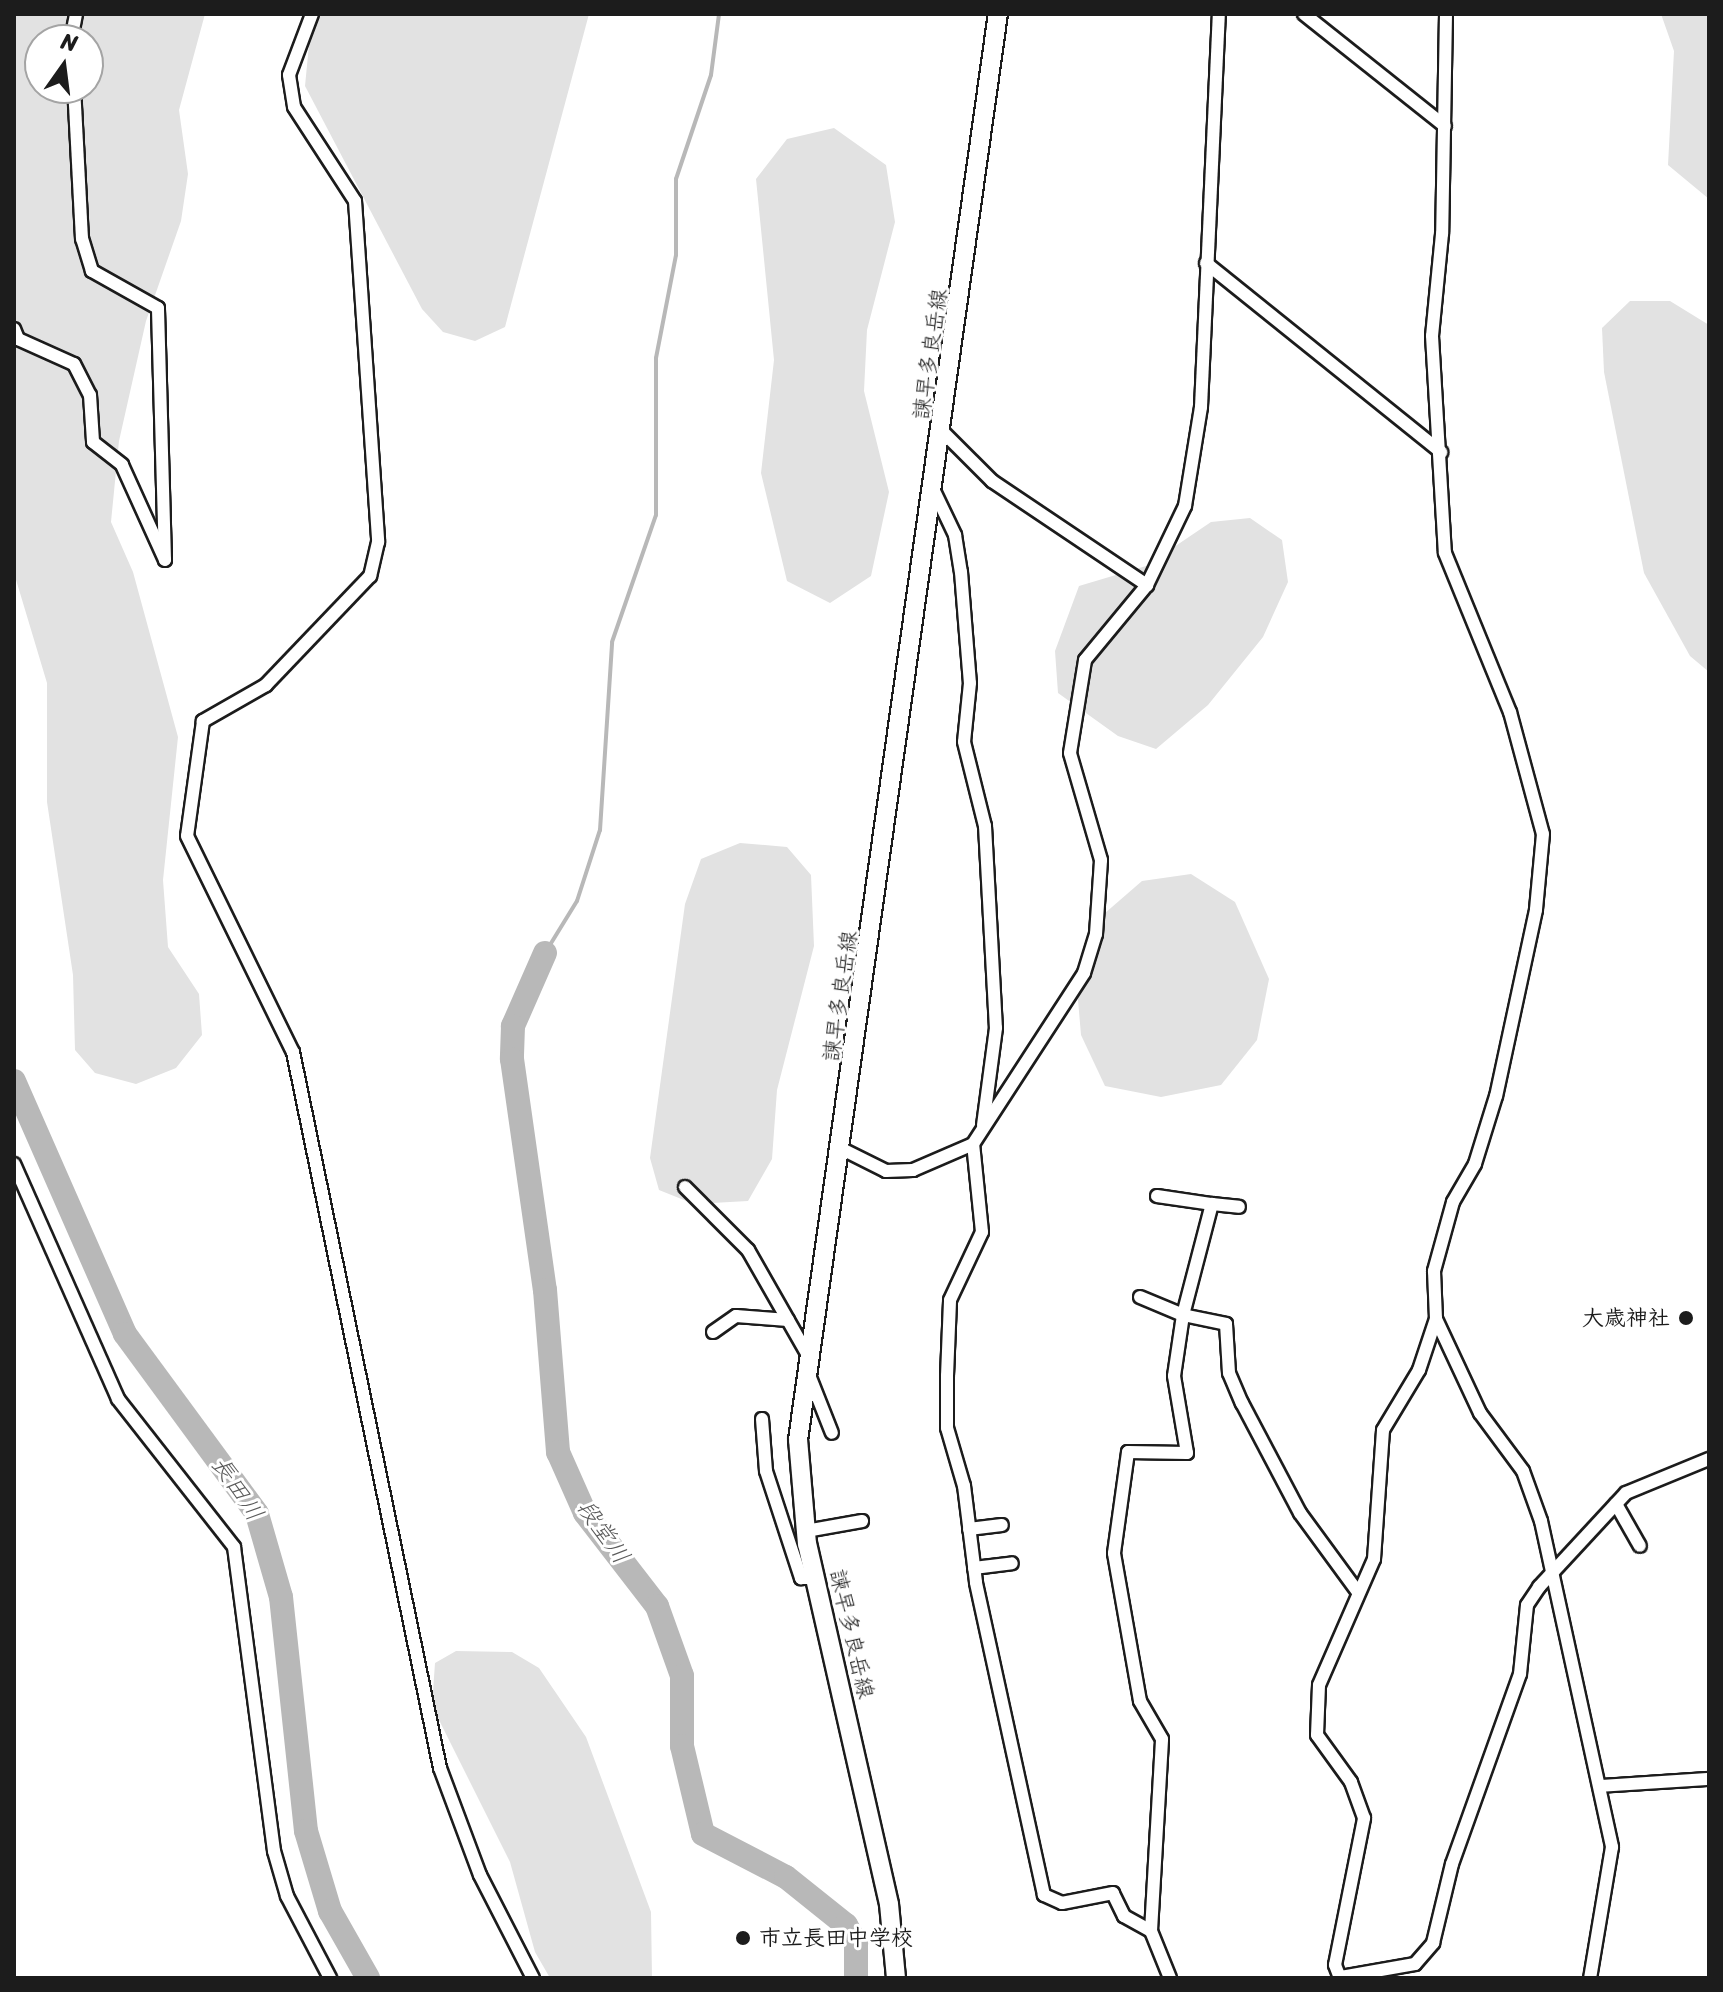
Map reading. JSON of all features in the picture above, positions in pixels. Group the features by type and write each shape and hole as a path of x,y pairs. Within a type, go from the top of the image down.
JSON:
{"main road":[{"name":"諫早多良岳線","path":"896,1978 889,1904 806,1531 798,1440 944,433 998,14"}],"street":[{"path":"312,14 289,75 294,107 355,201 378,542 370,576 266,685 203,721 187,836 293,1052 440,1768 480,1875 533,1978"},
{"path":"842,1149 886,1171 913,1170 973,1144 1084,973 1096,934 1102,871 1070,753 1073,709 1085,660 1147,585 1185,506 1201,407 1219,14"},
{"path":"1304,14 1445,126"},
{"path":"1446,14 1445,126 1432,336 1445,553 1510,712 1543,834 1536,910 1496,1096 1475,1164 1453,1202 1434,1271 1436,1319 1414,1381 1383,1430 1374,1559 1357,1591 1319,1685 1317,1735 1351,1782 1364,1818 1335,1965 1340,1977 1415,1964 1433,1943 1452,1864 1520,1674 1527,1605 1553,1571 1626,1493 1709,1459"},
{"path":"14,329 18,339 74,364 90,395 93,442 122,465 165,560 158,308 92,271 82,239 75,104"},
{"path":"1206,263 1441,452"},
{"path":"944,433 992,481 1147,585"},
{"path":"935,493 955,535 961,572 970,683 964,742 985,826 996,1028 983,1128"},
{"path":"973,1144 982,1232 950,1300 947,1428 1044,1895 1062,1903 1113,1893 1124,1916 1151,1931"},
{"path":"14,1164 118,1399 234,1547 274,1851 287,1896 330,1978"},
{"path":"685,1187 748,1250 788,1320 807,1362 832,1433"},
{"path":"1157,1196 1239,1207"},
{"path":"1170,1978 1151,1931 1162,1739 1140,1701 1114,1553 1128,1452 1187,1453 1174,1376 1183,1315 1212,1204"},
{"path":"1140,1297 1183,1315 1226,1324 1229,1373 1242,1403 1300,1513 1357,1591"},
{"path":"713,1332 736,1316 788,1320"},
{"path":"1436,1319 1480,1413 1523,1471 1553,1571 1612,1847 1590,1978"},
{"path":"762,1419 766,1471 801,1578 815,1578"},
{"path":"1616,1504 1640,1546"},
{"path":"806,1531 862,1521"},
{"path":"969,1529 1002,1525"},
{"path":"974,1568 1012,1563"},
{"path":"1600,1786 1709,1779"}],"shaded area":[{"path":"14,14 205,14 179,110 188,174 181,221 146,321 119,441 111,522 133,572 178,737 163,880 168,947 199,994 202,1035 176,1068 136,1084 95,1073 75,1050 73,975 47,802 47,683 14,573"},
{"path":"312,14 589,14 505,327 475,341 443,332 422,309 305,86"},
{"path":"1661,14 1709,14 1709,199 1668,165 1674,51"},
{"path":"834,128 886,165 895,222 867,330 864,391 889,492 871,576 830,603 787,581 761,473 774,360 756,179 787,139"},
{"path":"1630,301 1670,301 1709,325 1709,672 1690,656 1644,573 1604,372 1602,328"},
{"path":"1250,518 1282,540 1288,582 1263,637 1208,705 1156,749 1118,736 1058,693 1055,651 1079,586 1146,566 1211,522"},
{"path":"740,843 787,847 811,875 814,946 777,1090 772,1159 748,1201 694,1204 659,1190 650,1158 685,904 701,859"},
{"path":"1191,874 1235,902 1269,979 1257,1040 1221,1085 1161,1097 1105,1086 1081,1035 1076,976 1097,920 1142,881"},
{"path":"456,1651 512,1652 539,1668 586,1737 651,1912 652,1978 550,1978 535,1952 510,1862 432,1706 435,1663"}],"waterway":[{"path":"545,953 577,901 600,830 612,642 656,515 656,358 676,255 676,179 711,75 719,14"},
{"name":"段堂川","path":"545,953 513,1026 512,1059 545,1290 558,1452 585,1513 657,1606 682,1676 682,1746 703,1834 786,1877 846,1925 856,1943 856,1978"},
{"name":"長田川","path":"14,1081 125,1334 257,1514 281,1597 306,1831 330,1911 368,1978"}],"place":[{"name":"大歳神社","path":"1686,1318"},
{"name":"市立長田中学校","path":"743,1938"}]}
